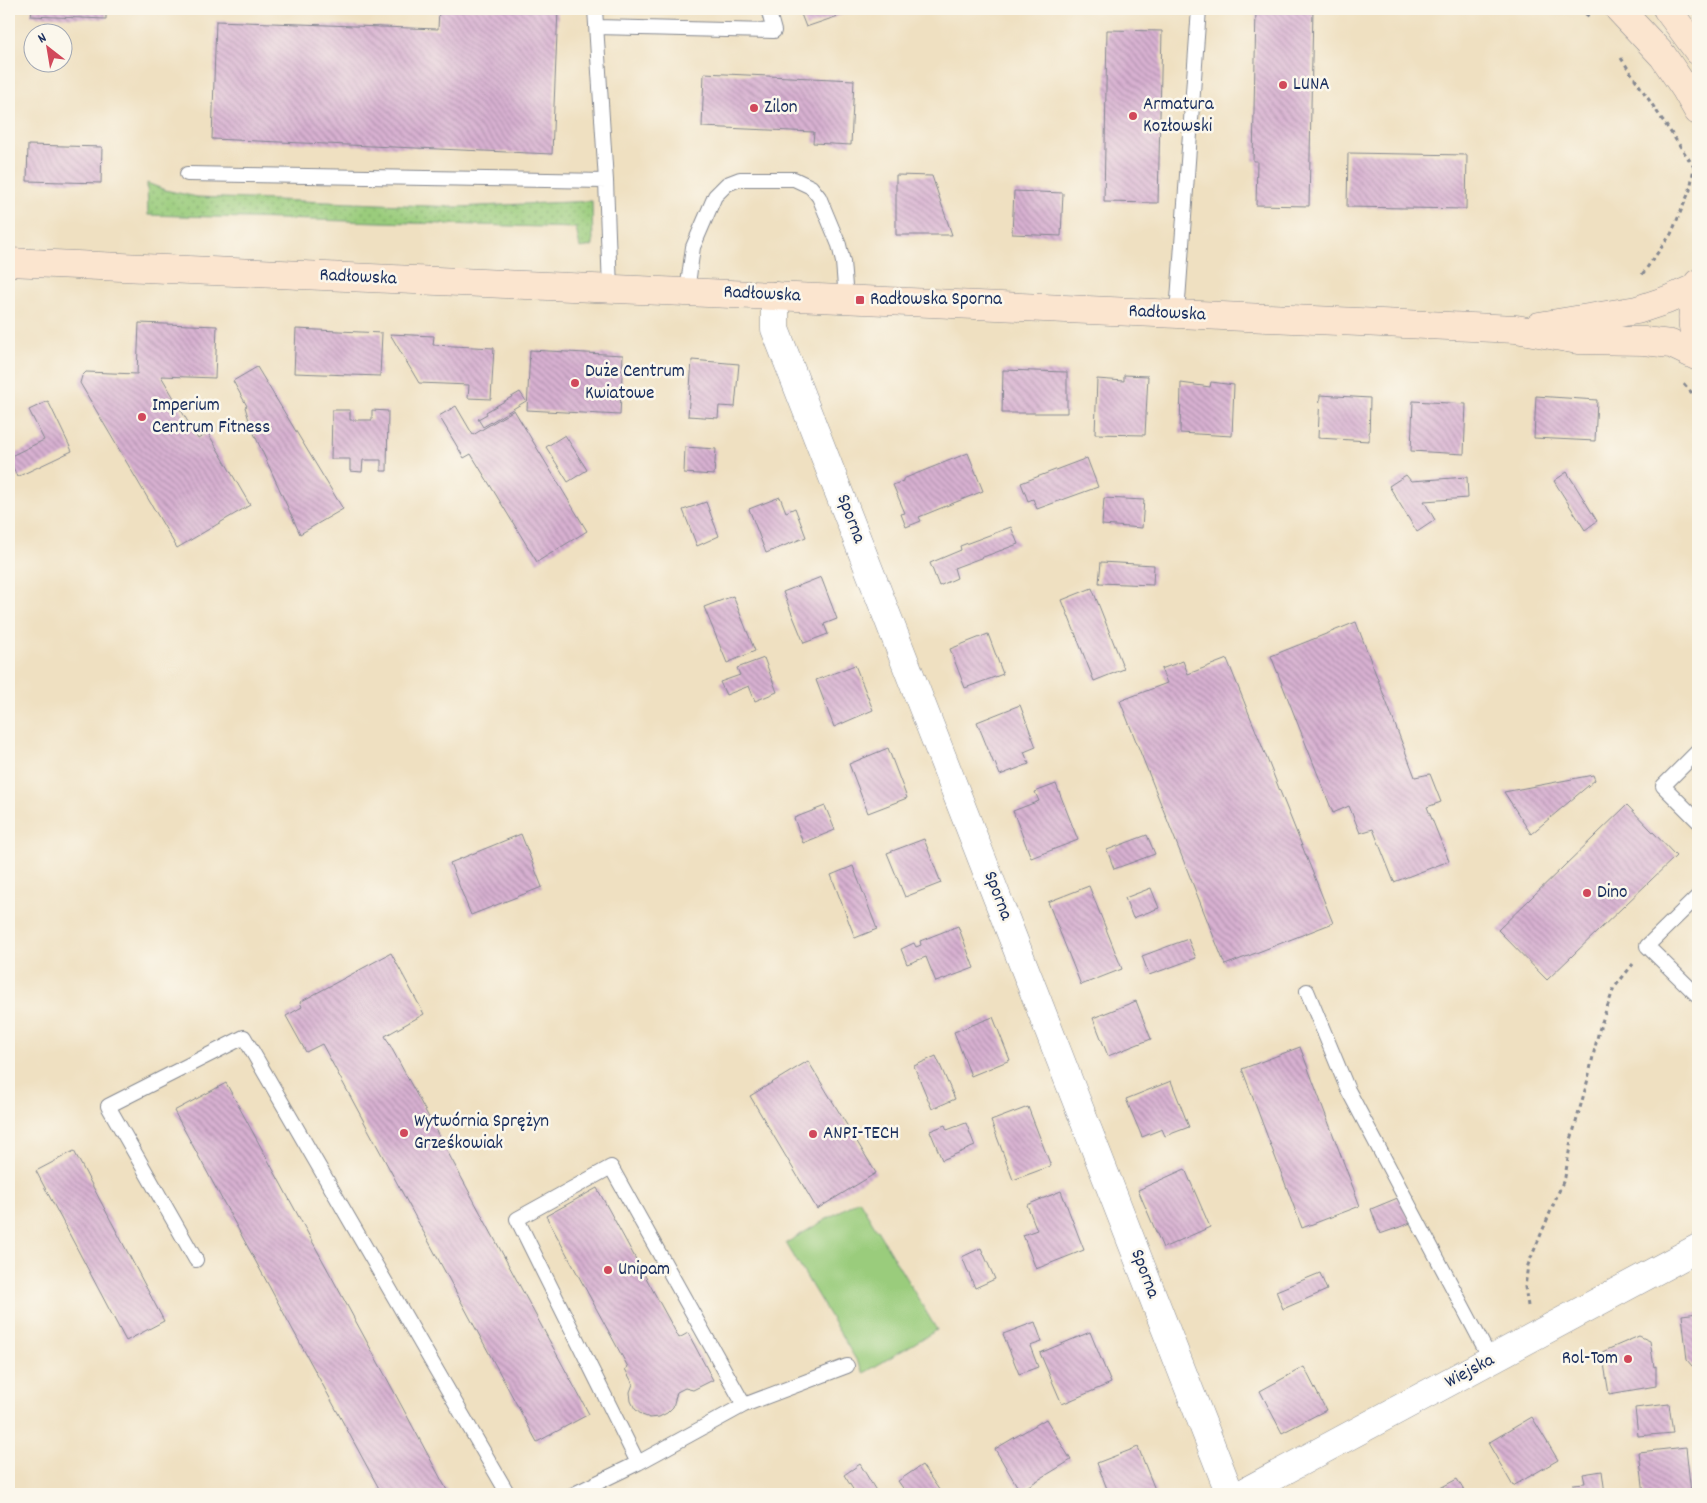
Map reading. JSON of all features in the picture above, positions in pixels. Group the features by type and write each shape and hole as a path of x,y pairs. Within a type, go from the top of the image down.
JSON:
{"street":[{"path":"1667,9 1698,51"},
{"path":"1608,15 1662,56 1698,111"},
{"name":"Radłowska","path":"9,262 1516,329"},
{"path":"1516,329 1637,310 1667,300 1698,285"},
{"path":"1698,285 1693,301 1693,322 1698,345"},
{"name":"Sporna","path":"775,296 775,329 1230,1494"},
{"path":"1516,329 1578,340 1644,341 1670,344 1698,357"},
{"name":"Wiejska","path":"1241,1494 1698,1248"}],"lane":[{"path":"595,9 606,181 610,289"},
{"path":"596,27 774,30 768,9"},
{"path":"1177,314 1199,9"},
{"path":"187,174 606,181"},
{"path":"687,292 693,247 715,196 727,184 740,179 794,179 811,187 819,197 839,245 843,262 846,299"},
{"path":"1698,751 1663,786 1698,821"},
{"path":"1698,896 1647,946 1698,996"},
{"path":"1307,991 1348,1090 1491,1360"},
{"path":"196,1260 108,1106 244,1037 508,1494"},
{"path":"638,1463 517,1219 612,1166 744,1405"},
{"path":"574,1494 638,1463 744,1405 847,1366"}],"path":[{"path":"1579,9 1608,15"},
{"path":"1618,54 1694,167 1690,190 1670,234 1633,288 1637,310"},
{"path":"1694,167 1698,165"},
{"path":"1528,1340 1525,1322 1529,1306 1525,1287 1528,1265 1565,1177 1571,1140 1599,1030 1614,988 1647,946"}],"green space":[{"path":"147,183 165,190 197,197 457,207 592,201 593,246 580,248 576,228 148,215"},
{"path":"859,1200 937,1330 864,1373 786,1243"}],"building":[{"path":"32,9 106,9 106,19 31,16"},
{"path":"439,9 558,9 552,154 212,139 216,21 438,29"},
{"path":"799,9 846,9 847,13 806,27"},
{"name":"LUNA","path":"1256,9 1313,9 1309,206 1256,205 1257,161 1253,161"},
{"name":"Armatura Kozłowski","path":"1107,30 1162,31 1158,203 1104,202"},
{"path":"704,73 854,80 851,145 813,143 814,132 702,127"},
{"path":"28,145 102,147 101,183 27,181"},
{"path":"1348,153 1467,155 1466,209 1347,207"},
{"path":"896,175 932,176 952,235 896,235"},
{"path":"1014,191 1063,193 1061,236 1012,234"},
{"path":"139,323 217,326 215,378 161,376 198,439 208,433 250,505 177,548 80,383 82,376 86,372 137,374"},
{"path":"296,329 382,333 380,376 294,373"},
{"path":"390,334 434,336 433,345 494,348 491,399 468,398 469,385 419,383"},
{"name":"Duże Centrum Kwiatowe","path":"530,350 623,355 620,415 527,410"},
{"path":"692,360 739,364 735,407 719,406 718,418 688,416"},
{"path":"257,367 343,509 300,534 251,427 245,407 247,406 233,381"},
{"path":"1003,370 1067,372 1067,413 1002,413"},
{"path":"1124,375 1148,376 1145,435 1095,434 1097,379 1124,381"},
{"path":"1211,382 1234,385 1232,436 1180,433 1181,383 1210,387"},
{"path":"520,392 526,401 483,427 478,419 487,414 486,412"},
{"path":"1320,395 1370,398 1369,441 1318,438"},
{"path":"1536,396 1597,400 1595,441 1534,438"},
{"path":"48,401 72,451 17,477 9,457 44,440 29,410"},
{"path":"1413,401 1466,404 1464,454 1411,451"},
{"path":"456,406 473,435 514,410 587,531 537,562 471,454 464,458 439,416"},
{"path":"332,410 350,410 350,420 372,420 372,410 388,411 387,471 381,471 381,460 363,460 362,472 350,471 350,459 331,459"},
{"path":"565,435 587,470 568,482 546,447"},
{"path":"685,447 716,449 714,475 684,473"},
{"path":"968,453 983,491 919,517 921,521 906,527 901,514 905,513 893,485 903,481 903,479"},
{"path":"1087,458 1098,487 1037,509 1033,499 1028,501 1021,483"},
{"path":"1567,472 1597,521 1585,530 1554,481"},
{"path":"1406,475 1411,481 1467,477 1468,498 1424,501 1435,520 1417,532 1389,486"},
{"path":"780,497 786,512 795,508 806,537 766,553 749,509"},
{"path":"1104,498 1144,500 1142,528 1102,525"},
{"path":"706,502 719,536 697,546 683,510"},
{"path":"1011,527 1018,544 954,568 957,578 939,586 930,563 961,550 960,546"},
{"path":"1101,562 1154,565 1153,585 1099,583"},
{"path":"821,577 837,619 824,624 828,634 804,643 783,592"},
{"path":"1092,588 1124,669 1094,681 1062,600"},
{"path":"733,596 755,651 727,663 704,607"},
{"path":"1356,622 1415,777 1430,774 1441,802 1427,807 1449,861 1394,882 1373,829 1360,833 1349,806 1333,813 1271,656"},
{"path":"988,634 1003,674 965,688 950,649"},
{"path":"764,658 777,692 755,701 749,686 726,695 720,682 740,675 737,668"},
{"path":"1227,659 1333,923 1225,965 1120,701 1167,683 1161,669 1183,661 1188,674"},
{"path":"855,665 873,710 834,727 816,680"},
{"path":"1020,705 1036,747 1024,752 1029,764 1000,775 977,722"},
{"path":"888,748 907,798 868,813 849,764"},
{"path":"1593,775 1595,780 1531,834 1504,792"},
{"path":"1056,784 1078,840 1031,858 1013,811 1039,801 1035,792"},
{"name":"Dino","path":"1627,805 1676,856 1547,980 1498,930"},
{"path":"825,806 835,830 803,843 794,818"},
{"path":"521,834 542,887 471,915 450,863"},
{"path":"1147,835 1155,854 1114,869 1107,850"},
{"path":"924,839 941,883 905,897 887,853"},
{"path":"853,866 877,929 855,938 831,875"},
{"path":"1089,886 1122,969 1081,985 1048,902"},
{"path":"1151,888 1159,908 1133,918 1125,898"},
{"path":"958,926 974,968 936,982 926,957 907,964 901,949 914,943 916,947 921,945 920,941"},
{"path":"1188,939 1196,958 1149,975 1142,956"},
{"name":"Wytwórnia Sprężyn Grześkowiak","path":"391,953 424,1014 385,1036 589,1414 537,1442 322,1044 306,1052 286,1016 302,1007 300,1002"},
{"path":"1136,1001 1151,1039 1108,1056 1093,1018"},
{"path":"993,1017 1010,1060 971,1076 954,1032"},
{"path":"1300,1047 1360,1206 1302,1228 1242,1069"},
{"path":"936,1056 955,1099 932,1109 914,1066"},
{"name":"ANPI-TECH","path":"808,1061 876,1173 817,1209 750,1096"},
{"path":"1171,1081 1189,1127 1165,1136 1162,1129 1142,1137 1126,1099"},
{"path":"226,1083 449,1494 382,1494 174,1111"},
{"path":"1028,1107 1051,1166 1013,1180 991,1121"},
{"path":"966,1123 975,1146 942,1160 930,1131 945,1125 947,1130"},
{"path":"74,1151 164,1321 126,1341 36,1171"},
{"path":"1185,1169 1210,1227 1163,1248 1138,1190"},
{"name":"Unipam","path":"597,1188 679,1338 688,1333 713,1380 693,1390 685,1388 677,1392 673,1407 659,1417 650,1418 642,1415 635,1409 631,1401 630,1392 633,1384 625,1369 628,1367 546,1216"},
{"path":"1061,1191 1084,1250 1036,1269 1023,1235 1037,1230 1027,1205"},
{"path":"1400,1197 1411,1223 1380,1234 1371,1209"},
{"path":"981,1248 995,1279 975,1288 962,1257"},
{"path":"1320,1273 1327,1290 1283,1309 1276,1291"},
{"path":"1698,1313 1698,1365 1692,1366 1687,1360 1682,1315"},
{"path":"1035,1322 1042,1342 1030,1346 1038,1367 1019,1374 1003,1334"},
{"path":"1090,1332 1111,1383 1062,1404 1040,1353"},
{"name":"Rol-Tom","path":"1639,1336 1650,1341 1654,1367 1656,1366 1656,1386 1609,1394 1602,1352"},
{"path":"1304,1367 1326,1410 1282,1433 1260,1391"},
{"path":"1669,1404 1673,1433 1638,1436 1635,1408"},
{"path":"1532,1417 1558,1460 1513,1486 1488,1443"},
{"path":"1046,1419 1071,1460 1020,1491 995,1449"},
{"path":"1138,1447 1156,1492 1152,1494 1109,1494 1097,1463"},
{"path":"1686,1447 1691,1493 1644,1494 1639,1452"},
{"path":"860,1464 878,1494 856,1494 844,1475"},
{"path":"922,1465 942,1494 907,1494 898,1481"},
{"path":"1602,1471 1605,1494 1575,1494 1573,1484 1585,1483 1583,1474"},
{"path":"1457,1479 1466,1494 1429,1494"}],"place":[{"name":"LUNA","path":"1283,85"},
{"name":"Zilon","path":"754,108"},
{"name":"Armatura Kozłowski","path":"1133,116"},
{"name":"Radłowska Sporna","path":"860,300"},
{"name":"Duże Centrum Kwiatowe","path":"575,383"},
{"name":"Imperium Centrum Fitness","path":"142,417"},
{"name":"Dino","path":"1587,893"},
{"name":"Wytwórnia Sprężyn Grześkowiak","path":"404,1133"},
{"name":"ANPI-TECH","path":"813,1134"},
{"name":"Unipam","path":"608,1270"},
{"name":"Rol-Tom","path":"1628,1359"}]}
